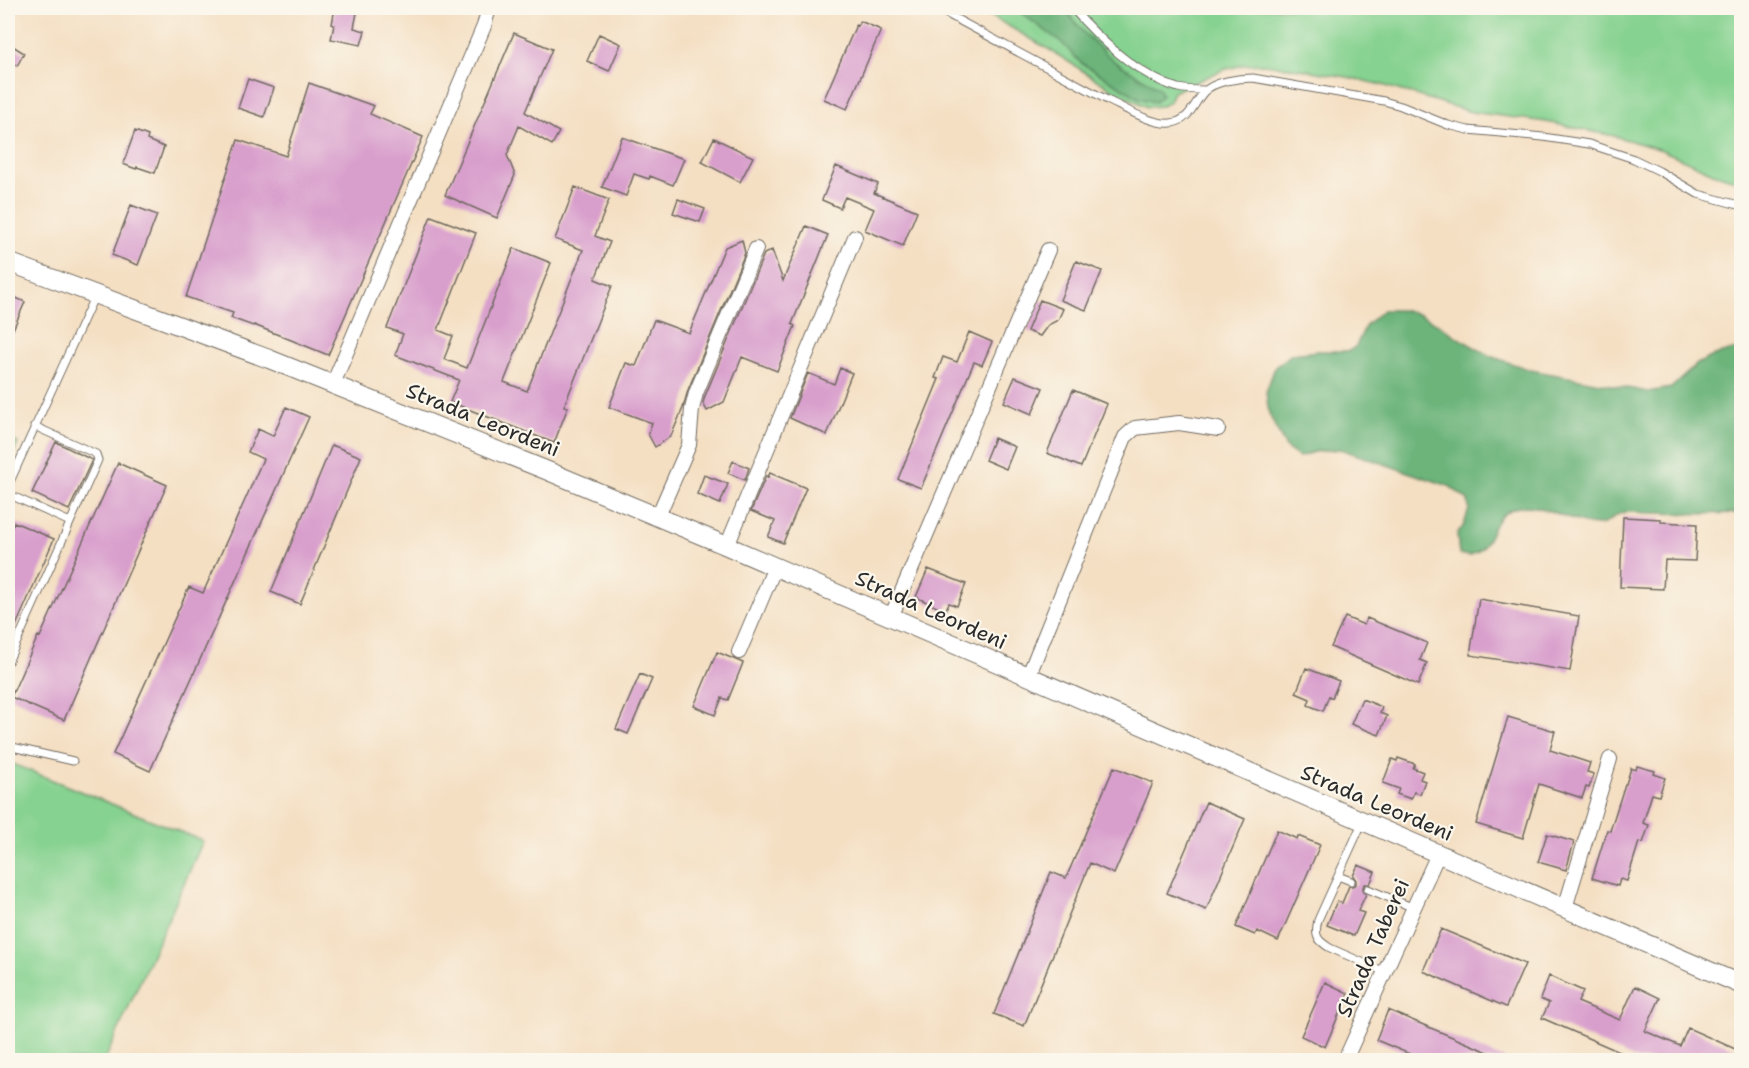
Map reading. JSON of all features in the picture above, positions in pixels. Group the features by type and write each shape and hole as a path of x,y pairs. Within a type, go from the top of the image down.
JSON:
{"main road":[{"name":"Strada Leordeni","path":"8,262 333,384 658,516 1742,985"}],"street":[{"path":"333,384 484,26 489,8"},
{"path":"727,546 855,237"},
{"path":"658,516 688,445 696,393 756,249"},
{"path":"891,617 1047,250"},
{"path":"1028,677 1125,437 1135,429 1179,423 1218,429"},
{"path":"739,652 776,567"},
{"path":"1565,908 1610,759"},
{"name":"Strada Taberei","path":"1345,1060 1438,854"}],"lane":[{"path":"936,8 1136,115 1156,122 1170,124 1183,120 1192,111 1205,90"},
{"path":"1072,8 1084,22 1136,67 1178,88 1205,90 1224,82 1253,78 1384,101 1448,125 1468,130 1588,144 1634,159 1698,194 1742,206"},
{"path":"8,486 95,294"},
{"path":"8,662 98,460 96,454 34,426"},
{"path":"8,494 70,522"},
{"path":"8,746 73,760"},
{"path":"1363,821 1318,920 1316,936 1330,948 1385,972"},
{"path":"1338,876 1351,881"},
{"path":"1368,889 1414,908"}],"green space":[{"path":"977,8 1741,8 1741,182 1713,173 1662,150 1614,136 1546,122 1471,112 1382,85 1264,64 1243,65 1223,70 1173,92 1169,102 1162,106 1147,107 1113,90"},
{"path":"1014,8 1064,8 1084,33 1114,61 1159,88 1162,95 1155,102 1139,98 1081,63 1061,42"},
{"path":"1383,310 1404,310 1421,315 1490,356 1531,370 1648,392 1671,388 1697,364 1715,355 1733,350 1741,351 1741,513 1627,512 1599,525 1577,521 1544,509 1521,507 1510,510 1499,518 1480,550 1469,556 1459,554 1457,535 1464,525 1469,509 1468,500 1449,486 1340,449 1314,452 1299,457 1286,448 1269,414 1266,392 1275,367 1292,354 1349,351 1356,346 1366,325"},
{"path":"8,438 18,443 8,466"},
{"path":"8,762 203,841 105,1060 8,1060"}],"building":[{"path":"335,8 358,8 354,28 365,31 361,45 331,39"},
{"path":"860,21 881,30 847,109 824,99 856,25 858,26"},
{"path":"514,33 552,49 525,112 559,132 552,145 519,126 507,155 515,175 497,218 445,195"},
{"path":"599,34 621,44 609,71 587,61"},
{"path":"8,43 24,53 17,66 8,60"},
{"path":"248,79 274,88 264,117 238,108"},
{"path":"309,83 374,106 370,114 423,137 328,355 231,318 233,313 186,297 238,140 286,156"},
{"path":"135,131 148,136 147,140 164,147 155,173 123,164"},
{"path":"622,137 684,159 673,185 650,176 649,179 634,174 626,196 602,187"},
{"path":"714,138 753,157 740,182 702,162"},
{"path":"836,166 878,184 874,193 917,211 903,246 865,230 874,209 845,197 840,208 822,200"},
{"path":"575,187 609,200 595,236 610,242 595,279 612,286 564,406 568,407 554,443 450,402 459,380 395,355 403,334 387,328 431,216 476,233 438,330 453,336 444,359 467,368 514,248 551,263 504,382 527,391 583,250 555,239"},
{"path":"678,199 705,209 700,222 673,213"},
{"path":"131,205 157,215 138,265 112,255"},
{"path":"806,226 828,235 792,324 795,326 777,371 742,357 724,402 707,411 703,403 705,396 764,254 772,250 783,281"},
{"path":"742,240 745,253 688,390 683,408 671,436 655,447 648,434 652,423 609,407 626,363 636,366 654,320 689,333 725,247"},
{"path":"1076,261 1102,271 1086,310 1060,300"},
{"path":"8,294 25,302 8,341"},
{"path":"1040,300 1063,309 1058,320 1048,325 1040,336 1027,331"},
{"path":"969,332 992,342 982,365 974,362 921,488 898,479 939,379 935,378 943,357 957,362"},
{"path":"840,368 852,373 827,435 790,418 808,373 834,384"},
{"path":"1015,377 1043,388 1032,414 1004,402"},
{"path":"1073,390 1107,404 1081,467 1047,453"},
{"path":"286,407 309,417 150,771 113,754 189,587 203,593 245,500 263,459 248,452 258,429 273,436"},
{"path":"994,438 1015,447 1006,469 985,460"},
{"path":"56,442 92,460 69,510 32,493"},
{"path":"332,445 361,457 300,604 271,592"},
{"path":"733,461 749,468 745,480 728,473"},
{"path":"118,463 167,485 64,720 11,697"},
{"path":"770,473 806,488 783,543 768,537 775,521 751,511 766,476 768,477"},
{"path":"704,475 728,484 720,504 697,494"},
{"path":"1623,517 1697,524 1695,561 1665,560 1663,589 1620,587"},
{"path":"14,522 54,539 8,644 8,536"},
{"path":"928,569 966,584 957,606 949,603 945,611 916,597"},
{"path":"1479,599 1579,616 1570,671 1470,655"},
{"path":"1345,617 1364,625 1367,618 1427,643 1420,660 1427,663 1418,685 1331,647"},
{"path":"717,652 743,663 728,700 722,698 715,715 694,706"},
{"path":"1306,668 1339,681 1332,698 1329,696 1323,711 1308,705 1310,699 1296,693"},
{"path":"640,674 652,679 628,734 616,729"},
{"path":"1362,699 1382,707 1380,713 1387,716 1379,735 1351,724"},
{"path":"1508,717 1555,731 1550,750 1590,763 1587,772 1594,774 1582,798 1539,784 1523,838 1476,824"},
{"path":"1398,758 1415,764 1413,768 1423,772 1420,779 1425,781 1420,794 1414,792 1411,799 1397,794 1399,789 1383,783 1392,759 1397,761"},
{"path":"1637,766 1655,771 1654,774 1665,778 1659,796 1652,794 1643,823 1649,825 1643,843 1639,842 1627,881 1620,879 1618,886 1592,878 1607,830 1610,831 1631,768 1636,770"},
{"path":"1114,767 1153,783 1114,874 1090,863 1024,1026 994,1014 1051,872 1066,878"},
{"path":"1206,802 1245,819 1206,910 1167,893"},
{"path":"1277,830 1297,839 1298,836 1320,845 1278,941 1257,931 1255,935 1236,927"},
{"path":"1547,834 1574,842 1566,870 1538,862"},
{"path":"1358,865 1375,872 1370,884 1365,884 1363,887 1363,892 1366,894 1358,911 1364,913 1354,936 1327,925 1337,901 1342,903 1349,886 1356,884 1353,876"},
{"path":"1441,929 1525,964 1506,1007 1423,971"},
{"path":"1549,976 1583,991 1578,1002 1620,1020 1635,986 1660,998 1645,1031 1680,1046 1688,1028 1742,1052 1742,1060 1638,1060 1542,1018 1549,1003 1540,999"},
{"path":"1325,982 1348,993 1325,1047 1301,1036"},
{"path":"1388,1010 1507,1060 1424,1060 1376,1040"}]}
